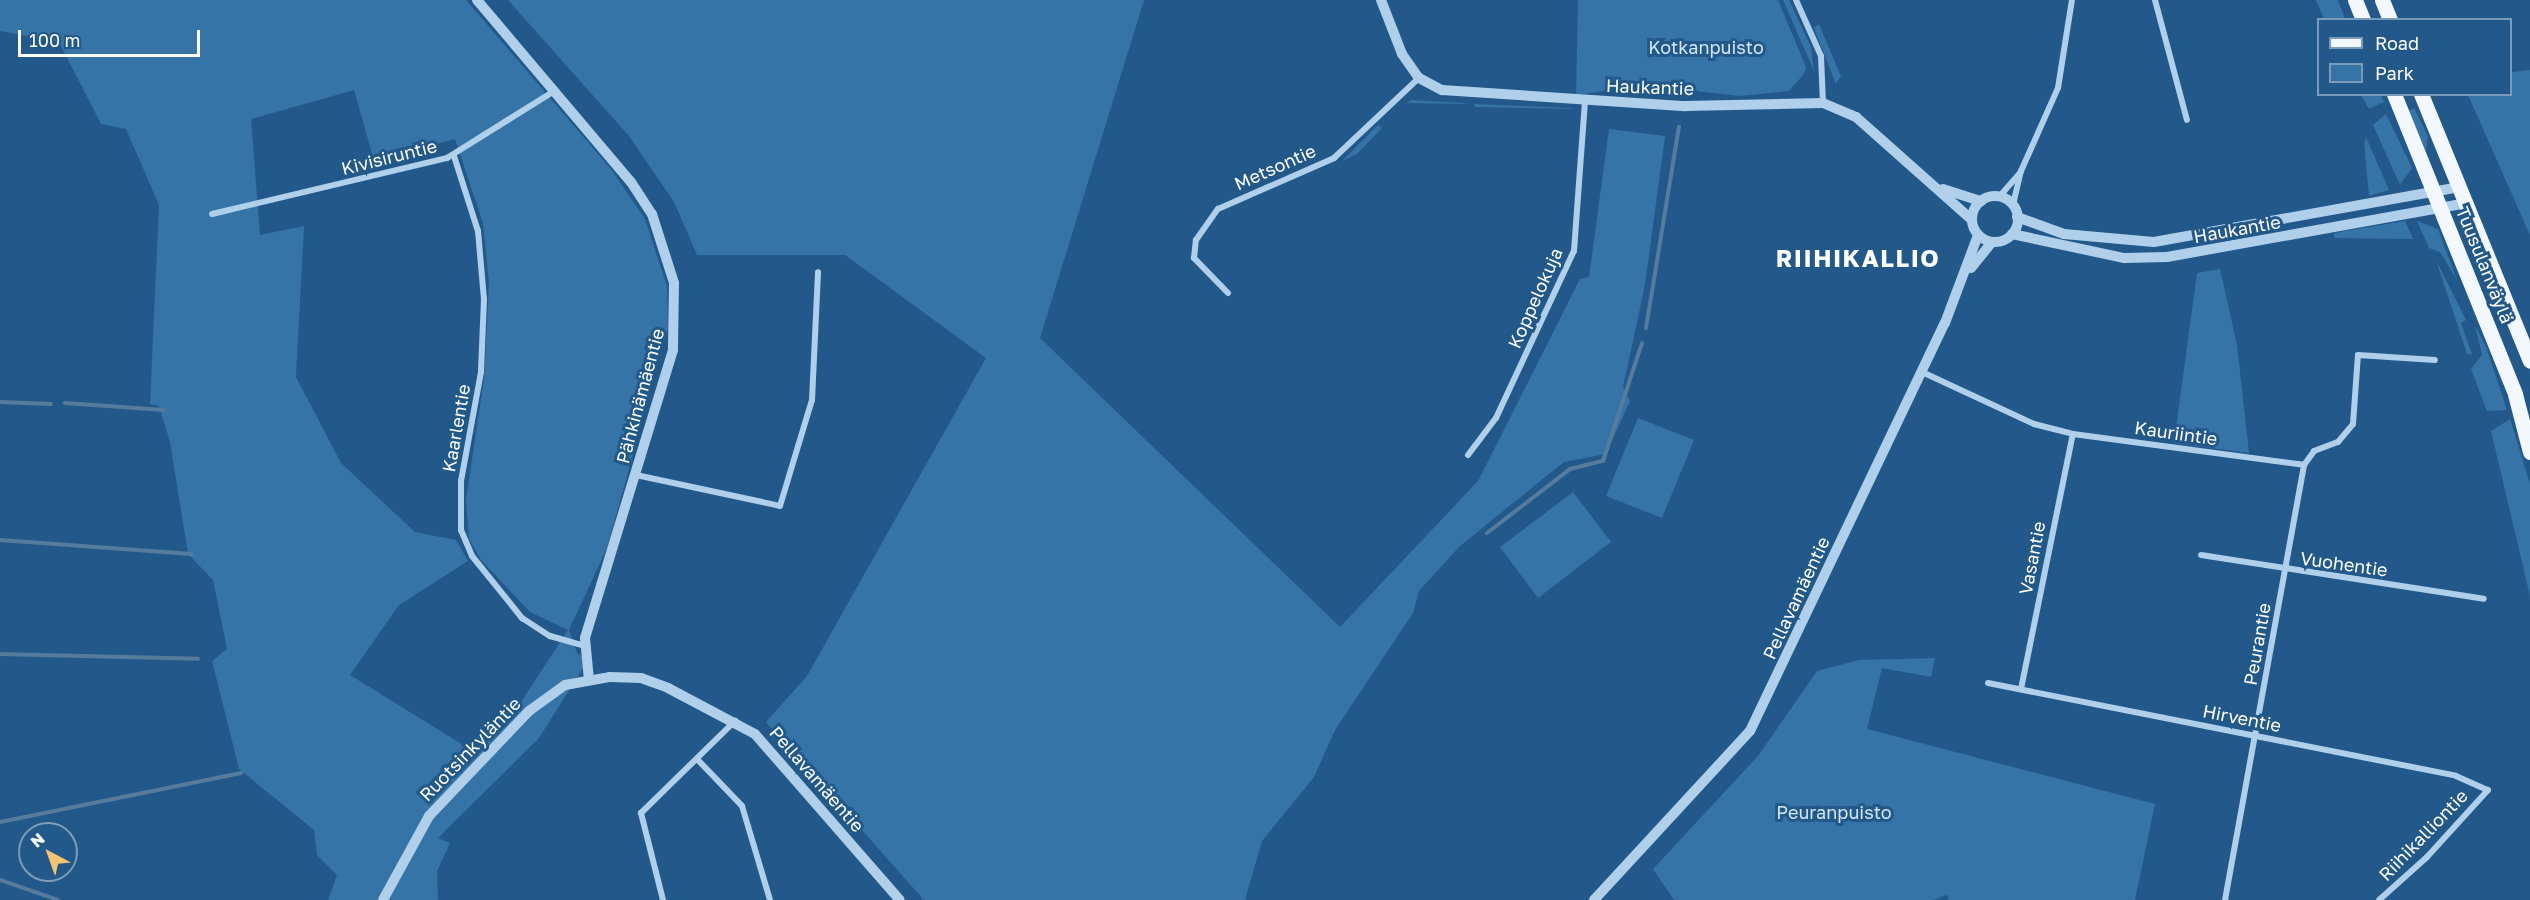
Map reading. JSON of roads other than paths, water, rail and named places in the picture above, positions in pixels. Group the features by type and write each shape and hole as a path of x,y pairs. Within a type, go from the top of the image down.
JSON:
{"main road":[{"path":"2355,0 2362,18"},
{"path":"2382,0 2389,18"},
{"name":"Tuusulanväylä","path":"2395,96 2515,394 2530,452"},
{"name":"Tuusulanväylä","path":"2422,96 2461,187 2530,361"}],"street":[{"name":"Pähkinämäentie","path":"477,0 557,90 652,214 674,283 673,350 586,646 589,680"},
{"path":"1381,0 1402,54 1419,78"},
{"path":"1796,0 1821,56 1822,103"},
{"path":"2021,171 1999,197 1981,201 1971,219 1978,235 1992,242 2012,234 2017,217 2013,206 2021,171 2058,88 2072,0"},
{"path":"2155,0 2187,120"},
{"name":"Haukantie","path":"1419,78 1454,94 1585,102 1822,103 1856,117 1942,189 1971,219"},
{"name":"Metsontie","path":"1228,293 1194,258 1196,240 1218,209 1334,158 1419,78"},
{"name":"Kivisiruntie","path":"212,214 454,156 557,90"},
{"name":"Koppelokuja","path":"1468,455 1496,418 1574,250 1585,102"},
{"name":"Kaarlentie","path":"454,156 478,231 483,270 480,372 461,481 464,540 522,618 550,636 586,646"},
{"name":"Haukantie","path":"2017,217 2053,232 2144,243 2461,187"},
{"name":"Haukantie","path":"1942,189 1981,201"},
{"path":"1999,197 2013,206"},
{"name":"Haukantie","path":"2012,234 2124,258 2156,257 2467,203"},
{"name":"Pellavamäentie","path":"1594,900 1750,731 1969,271 1978,235"},
{"name":"Pellavamäentie","path":"1969,271 1992,242"},
{"path":"636,475 780,506 812,400 818,272"},
{"path":"2304,465 2314,451 2338,442 2353,424 2358,355 2435,360"},
{"name":"Kauriintie","path":"1922,372 2034,424 2073,434 2304,465"},
{"name":"Vasantie","path":"2021,688 2073,434"},
{"name":"Peurantie","path":"2225,900 2304,465"},
{"name":"Vuohentie","path":"2201,555 2286,571 2484,599"},
{"name":"Pellavamäentie","path":"589,680 641,678 735,721 774,750 900,900"},
{"name":"Ruotsinkyläntie","path":"383,900 406,851 454,786 548,694 589,680"},
{"name":"Hirventie","path":"1988,683 2456,776 2487,790"},
{"path":"663,900 641,813 735,721"},
{"path":"697,759 742,806 770,900"},
{"name":"Riihikalliontie","path":"2379,900 2427,857 2487,790"}],"waterway":[{"path":"1646,328 1679,127"},
{"path":"1487,533 1570,469 1603,461 1642,343"},
{"path":"0,402 51,404"},
{"path":"65,403 164,410"},
{"path":"0,540 191,554"},
{"path":"0,654 198,659"},
{"path":"0,822 241,773"},
{"path":"0,880 58,900"}],"district":[{"name":"RIIHIKALLIO","path":"1858,258"}],"park label":[{"name":"Kotkanpuisto","path":"1706,47"},
{"name":"Peuranpuisto","path":"1834,812"}]}
